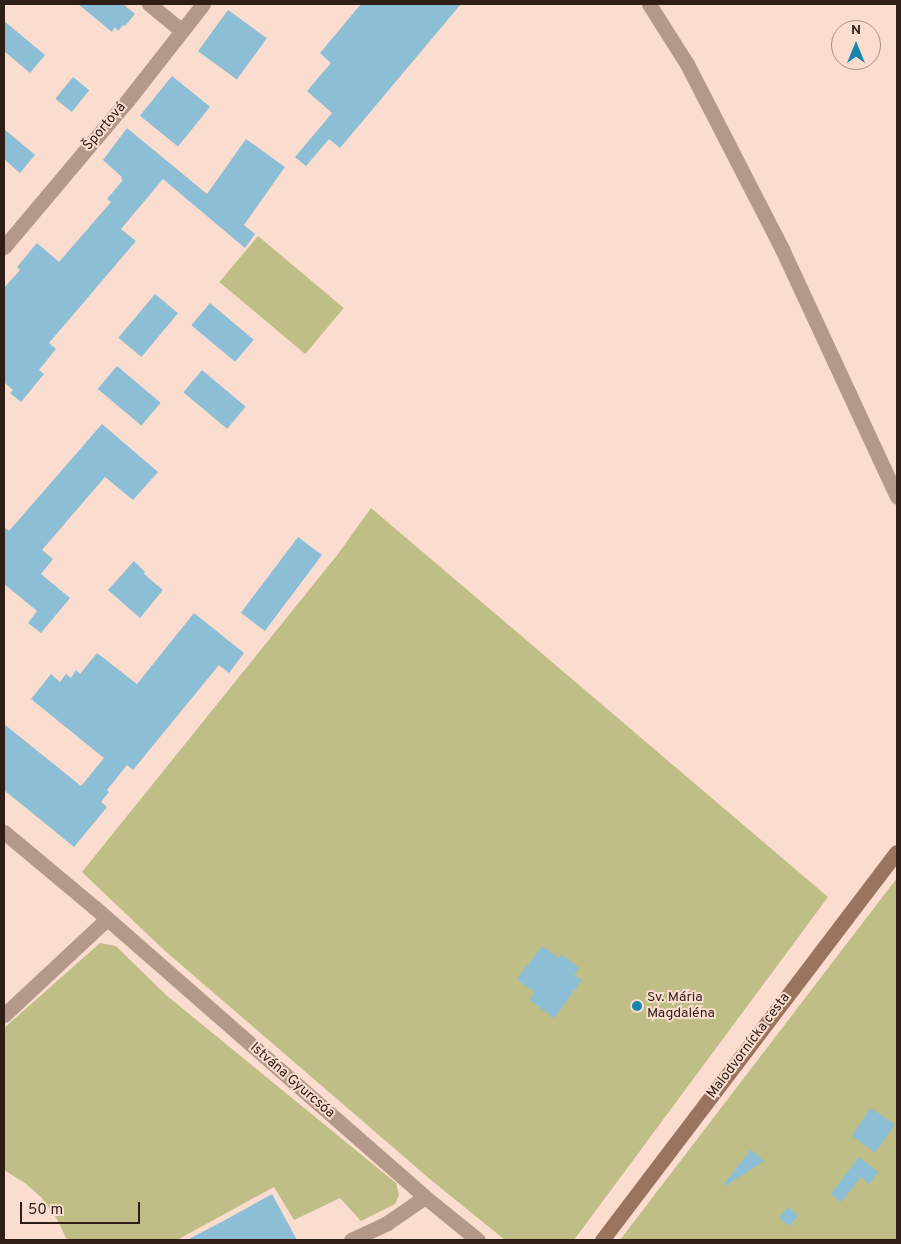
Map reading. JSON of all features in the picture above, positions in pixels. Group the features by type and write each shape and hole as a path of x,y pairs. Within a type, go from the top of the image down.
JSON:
{"street":[{"path":"149,4 180,30"},
{"name":"Športová","path":"4,247 126,101 180,30 203,4"},
{"path":"649,4 687,64 773,232 897,496"},
{"name":"Istvána Gyurcsóa","path":"4,832 107,919 425,1197 478,1240"},
{"name":"Malodvornícka cesta","path":"602,1240 897,852"},
{"path":"4,1016 107,919"},
{"path":"351,1240 387,1223 425,1197"}],"green space":[{"path":"258,236 344,308 305,354 219,282"},
{"path":"371,508 828,897 574,1240 505,1240 431,1180 164,950 82,872 338,554"},
{"path":"897,878 897,1240 620,1240"},
{"path":"100,943 116,946 166,995 396,1183 399,1195 395,1204 361,1221 340,1198 294,1220 274,1187 177,1240 67,1240 57,1219 42,1198 25,1183 4,1170 4,1028"}],"building":[{"path":"78,4 123,4 135,14 125,26 123,25 118,31 115,27 112,32"},
{"path":"361,4 461,4 340,148 329,139 306,166 295,157 332,113 307,91 331,63 320,53"},
{"path":"228,10 267,38 237,79 198,51"},
{"path":"4,21 45,55 30,73 4,51"},
{"path":"172,76 210,107 178,146 140,116"},
{"path":"73,77 89,90 72,112 55,99"},
{"path":"127,128 207,194 246,139 285,167 244,225 255,234 245,248 163,179 121,229 136,241 49,343 56,349 39,370 44,374 21,402 10,393 13,390 4,382 4,288 20,270 17,267 37,243 59,262 111,202 107,199 123,180 103,160"},
{"path":"4,129 35,155 20,173 4,159"},
{"path":"155,294 178,313 141,357 118,338"},
{"path":"210,303 254,340 235,362 191,325"},
{"path":"117,366 161,403 141,426 98,389"},
{"path":"202,370 246,407 227,429 183,392"},
{"path":"102,424 158,472 133,500 105,477 42,550 53,559 41,574 70,598 41,633 28,623 37,611 4,584 4,527 9,531"},
{"path":"298,537 322,555 265,631 241,613"},
{"path":"134,561 145,572 144,574 163,590 140,618 108,590"},
{"path":"194,613 244,653 229,673 219,665 133,770 127,765 107,790 109,792 101,802 107,807 74,847 4,790 4,724 81,786 104,758 31,699 51,674 60,682 66,674 71,678 76,670 80,674 97,653 137,684"},
{"path":"542,946 559,958 562,955 579,968 574,975 582,980 554,1018 530,1000 534,992 517,979"},
{"path":"871,1108 895,1125 875,1152 851,1136"},
{"path":"751,1150 764,1161 725,1186 724,1184"},
{"path":"859,1157 878,1172 869,1184 861,1177 841,1202 831,1194"},
{"path":"272,1194 297,1240 187,1240 227,1219"},
{"path":"788,1207 798,1215 789,1226 779,1218"}],"place":[{"name":"Sv. Mária Magdaléna","path":"637,1006"}]}
